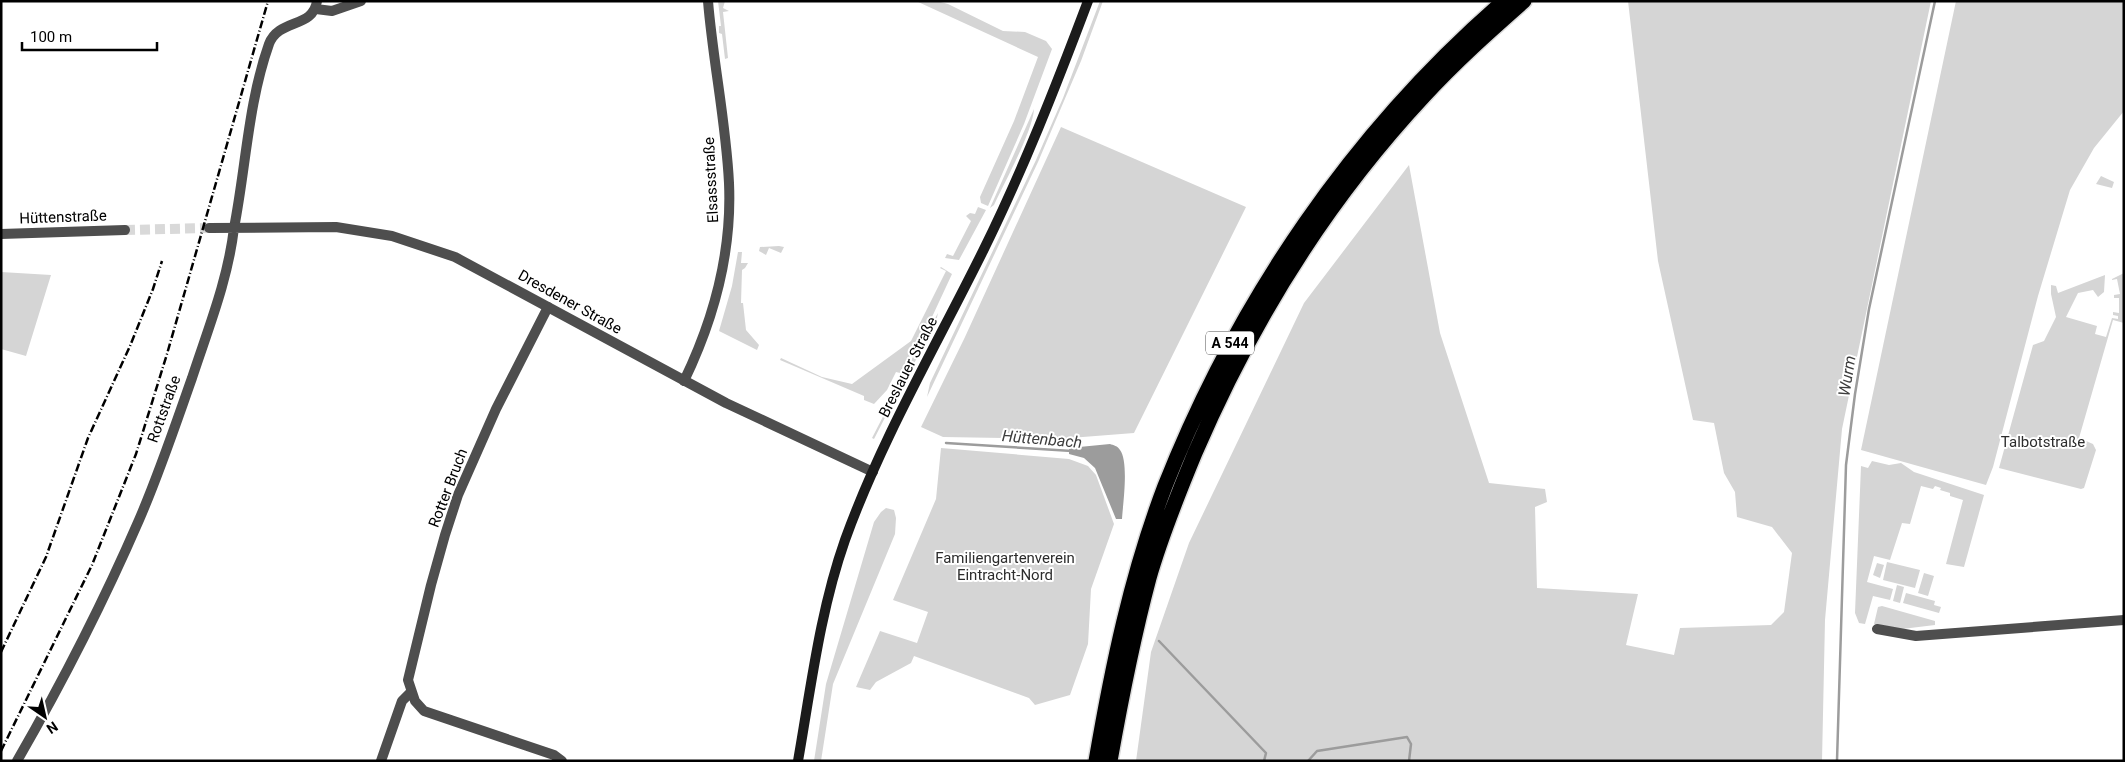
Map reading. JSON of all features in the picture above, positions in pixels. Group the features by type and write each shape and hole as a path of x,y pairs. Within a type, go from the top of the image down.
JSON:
{"highway":[{"name":"A 544","path":"1096,761 1112,669 1137,572 1165,488 1199,408 1232,340 1308,217 1360,150 1416,86 1474,27 1504,1"},
{"name":"A 544","path":"1110,761 1126,673 1150,576 1178,494 1212,414 1244,347 1320,224 1370,158 1424,95 1524,1"}],"main road":[{"name":"Breslauer Straße","path":"798,761 815,654 831,587 845,541 873,472 995,225 1043,119 1088,1"}],"street":[{"path":"316,5 332,11 361,1"},
{"name":"Elsassstraße","path":"684,381 703,337 718,291 727,243 729,213 728,172 708,1"},
{"name":"Rottstraße","path":"17,761 85,636 139,520 169,441 231,255 253,104 270,43 275,34 283,27 305,20 316,5"},
{"name":"Dresdener Straße","path":"234,228 336,227 392,236 455,257 684,381 873,472"},
{"path":"209,228 234,228"},
{"name":"Hüttenstraße","path":"1,234 125,230"},
{"name":"Rotter Bruch","path":"411,692 408,680 413,658 431,585 458,495 496,409 548,307"},
{"path":"1877,629 1916,636 2124,620"},
{"path":"381,761 402,701 411,692 415,701 424,710 554,755 562,761"}],"green space":[{"path":"718,1 725,1 723,8 729,11 723,12 728,58 725,59 722,34 719,33 719,26 721,26"},
{"path":"916,1 937,1 948,4 1003,31 1025,32 1046,41 1052,49 1024,124 988,206 981,203 980,197 1014,121 1038,57"},
{"path":"1100,1 1103,1 1081,61 1038,162 927,397 930,383 1036,160 1063,98"},
{"path":"1628,1 1931,1 1842,429 1825,620 1822,761 1136,761 1151,652 1189,543 1304,303 1409,165 1440,333 1489,483 1545,489 1547,502 1535,507 1537,588 1638,594 1626,645 1674,655 1680,628 1771,625 1784,612 1792,553 1772,527 1737,517 1735,492 1724,473 1714,423 1693,420 1658,261"},
{"path":"1956,1 2124,1 2124,111 2094,148 2070,190 2038,296 1993,467 1986,485 1861,450"},
{"path":"1034,109 1024,143 994,205 990,208"},
{"path":"1061,127 1246,207 1134,433 1057,439 943,437 921,427 965,337"},
{"path":"2101,176 2114,182 2112,188 2096,184"},
{"path":"978,207 986,210 959,260 945,258 947,254 953,256 971,221 966,216 970,213 975,214"},
{"path":"760,247 784,247 781,253 769,248 766,255 759,251"},
{"path":"738,252 742,252 741,263 748,263 742,270 741,303 743,303 746,330 759,345 757,350 719,331 732,286"},
{"path":"941,267 952,274 932,317 900,373 896,372 887,390 874,404 864,400 864,396 780,360 781,358 822,377 852,384 911,341 946,271"},
{"path":"1,272 51,275 26,356 1,349"},
{"name":"Talbotstraße","path":"2124,273 2124,323 2113,320 2079,438 2093,444 2096,450 2084,488 2081,489 1999,468 2033,345 2044,341 2056,317 2051,285 2056,286 2058,293 2105,275 2104,292 2098,297 2093,290 2078,293 2066,317 2097,326 2095,334 2106,337 2112,318 2118,319 2118,316 2113,315 2113,312 2119,313 2119,298 2114,298 2114,295 2120,294 2117,279 2112,279"},
{"path":"938,313 936,322 909,373 905,371"},
{"path":"891,401 893,402 874,439 872,438"},
{"name":"Familiengartenverein Eintracht-Nord","path":"941,448 1069,459 1088,466 1096,475 1114,524 1091,589 1088,644 1070,695 1035,705 1029,698 914,656 911,663 876,682 870,690 856,687 880,631 917,643 928,612 893,600 936,499"},
{"path":"1872,461 1889,465 1901,463 1914,472 1984,495 1964,567 1946,564 1963,500 1950,496 1950,493 1940,490 1941,488 1935,486 1933,489 1921,486 1910,524 1902,523 1890,560 1874,556 1867,582 1893,589 1890,600 1873,596 1865,624 1859,623 1855,613 1861,466 1868,468"},
{"path":"886,508 894,510 896,518 895,534 833,684 821,761 814,761 826,684 874,522"},
{"path":"1887,562 1920,570 1915,588 1883,580"},
{"path":"1877,563 1884,565 1880,578 1873,575"},
{"path":"1924,573 1934,576 1928,596 1918,593"},
{"path":"1897,585 1904,587 1900,603 1893,601"},
{"path":"1906,593 1935,601 1934,605 1941,607 1939,613 1903,603"},
{"path":"1882,606 1935,621 1935,625 1902,629 1874,624 1878,607"}],"shaded area":[{"path":"1110,444 1119,449 1123,456 1125,483 1122,519 1116,519 1095,468 1084,458 1069,454 1069,448"}],"waterway":[{"name":"Wurm","path":"1837,761 1846,465 1855,394 1869,309 1935,1"},
{"name":"Hüttenbach","path":"946,443 1072,451"},
{"name":"Hüttenbach","path":"1159,641 1266,753 1264,761"},
{"name":"Hüttenbach","path":"1308,761 1317,751 1407,737 1411,744 1409,761"}],"tunnel":[{"path":"125,230 209,228"}],"railway":[{"path":"1,751 92,565 136,454 167,354 268,1"},
{"path":"1,652 46,557 88,438 130,346 162,261"}]}
